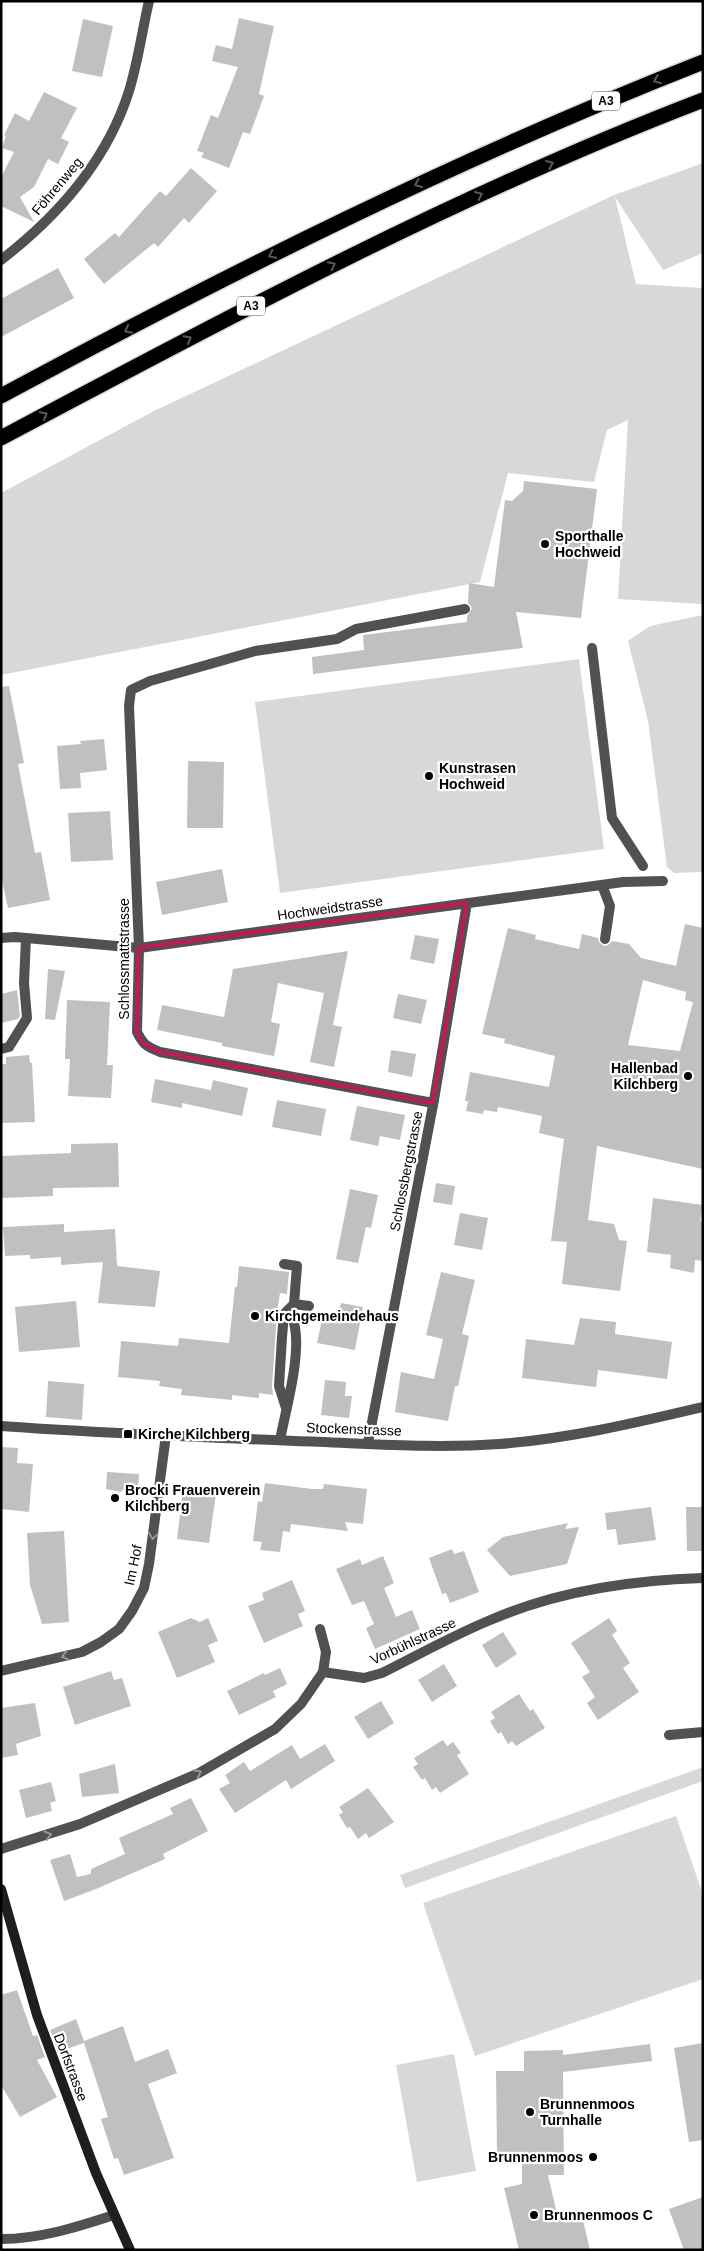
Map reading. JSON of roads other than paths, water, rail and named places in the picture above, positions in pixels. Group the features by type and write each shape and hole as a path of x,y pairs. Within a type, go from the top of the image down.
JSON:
{"highway":[{"name":"A3","path":"1,396 236,273 404,190 527,134 703,62"},
{"name":"A3","path":"1,438 232,316 364,250 514,179 703,100"}],"street":[{"name":"Föhrenweg","path":"1,260 54,214 88,175 112,134 129,91 149,1"},
{"name":"Schlossmattstrasse","path":"433,1104 160,1052 144,1044 138,1032 139,948 129,706 130,690 150,681 255,651 337,639 356,629 465,609"},
{"path":"592,648 612,818 642,866"},
{"name":"Hochweidstrasse","path":"1,938 26,938 139,948 602,885 663,881"},
{"path":"602,885 610,906 605,939"},
{"name":"Schlossbergstrasse","path":"368,1444 433,1104 467,903"},
{"path":"1,1049 9,1047 28,1018 24,983 26,938"},
{"path":"284,1264 297,1266 294,1304 284,1314 282,1337 279,1386 286,1408"},
{"path":"294,1304 309,1306"},
{"path":"280,1440 296,1348 294,1322"},
{"name":"Stockenstrasse","path":"1,1426 434,1446 498,1444 562,1437 627,1425 703,1407"},
{"name":"Im Hof","path":"1,1671 82,1652 101,1642 119,1629 132,1612 144,1588 149,1564 166,1435"},
{"name":"Vorbühlstrasse","path":"323,1672 364,1678 382,1673 489,1620 548,1600 613,1586 670,1579 703,1578"},
{"path":"1,1849 80,1824 198,1773 274,1729 301,1704 323,1672 326,1652 320,1629"},
{"path":"669,1735 703,1732"},
{"name":"Dorfstrasse","path":"1,1889 37,2015 114,2215 130,2250"},
{"path":"1,2239 18,2239 68,2230 114,2215"}],"place":[{"name":"Sporthalle Hochweid","path":"545,544"},
{"name":"Kunstrasen Hochweid","path":"429,776"},
{"name":"Hallenbad Kilchberg","path":"688,1076"},
{"name":"Kirchgemeindehaus","path":"255,1316"},
{"name":"Kirche Kilchberg","path":"128,1434"},
{"name":"Brocki Frauenverein Kilchberg","path":"115,1498"},
{"name":"Brunnenmoos Turnhalle","path":"530,2112"},
{"name":"Brunnenmoos","path":"593,2157"},
{"name":"Brunnenmoos C","path":"534,2215"}]}
